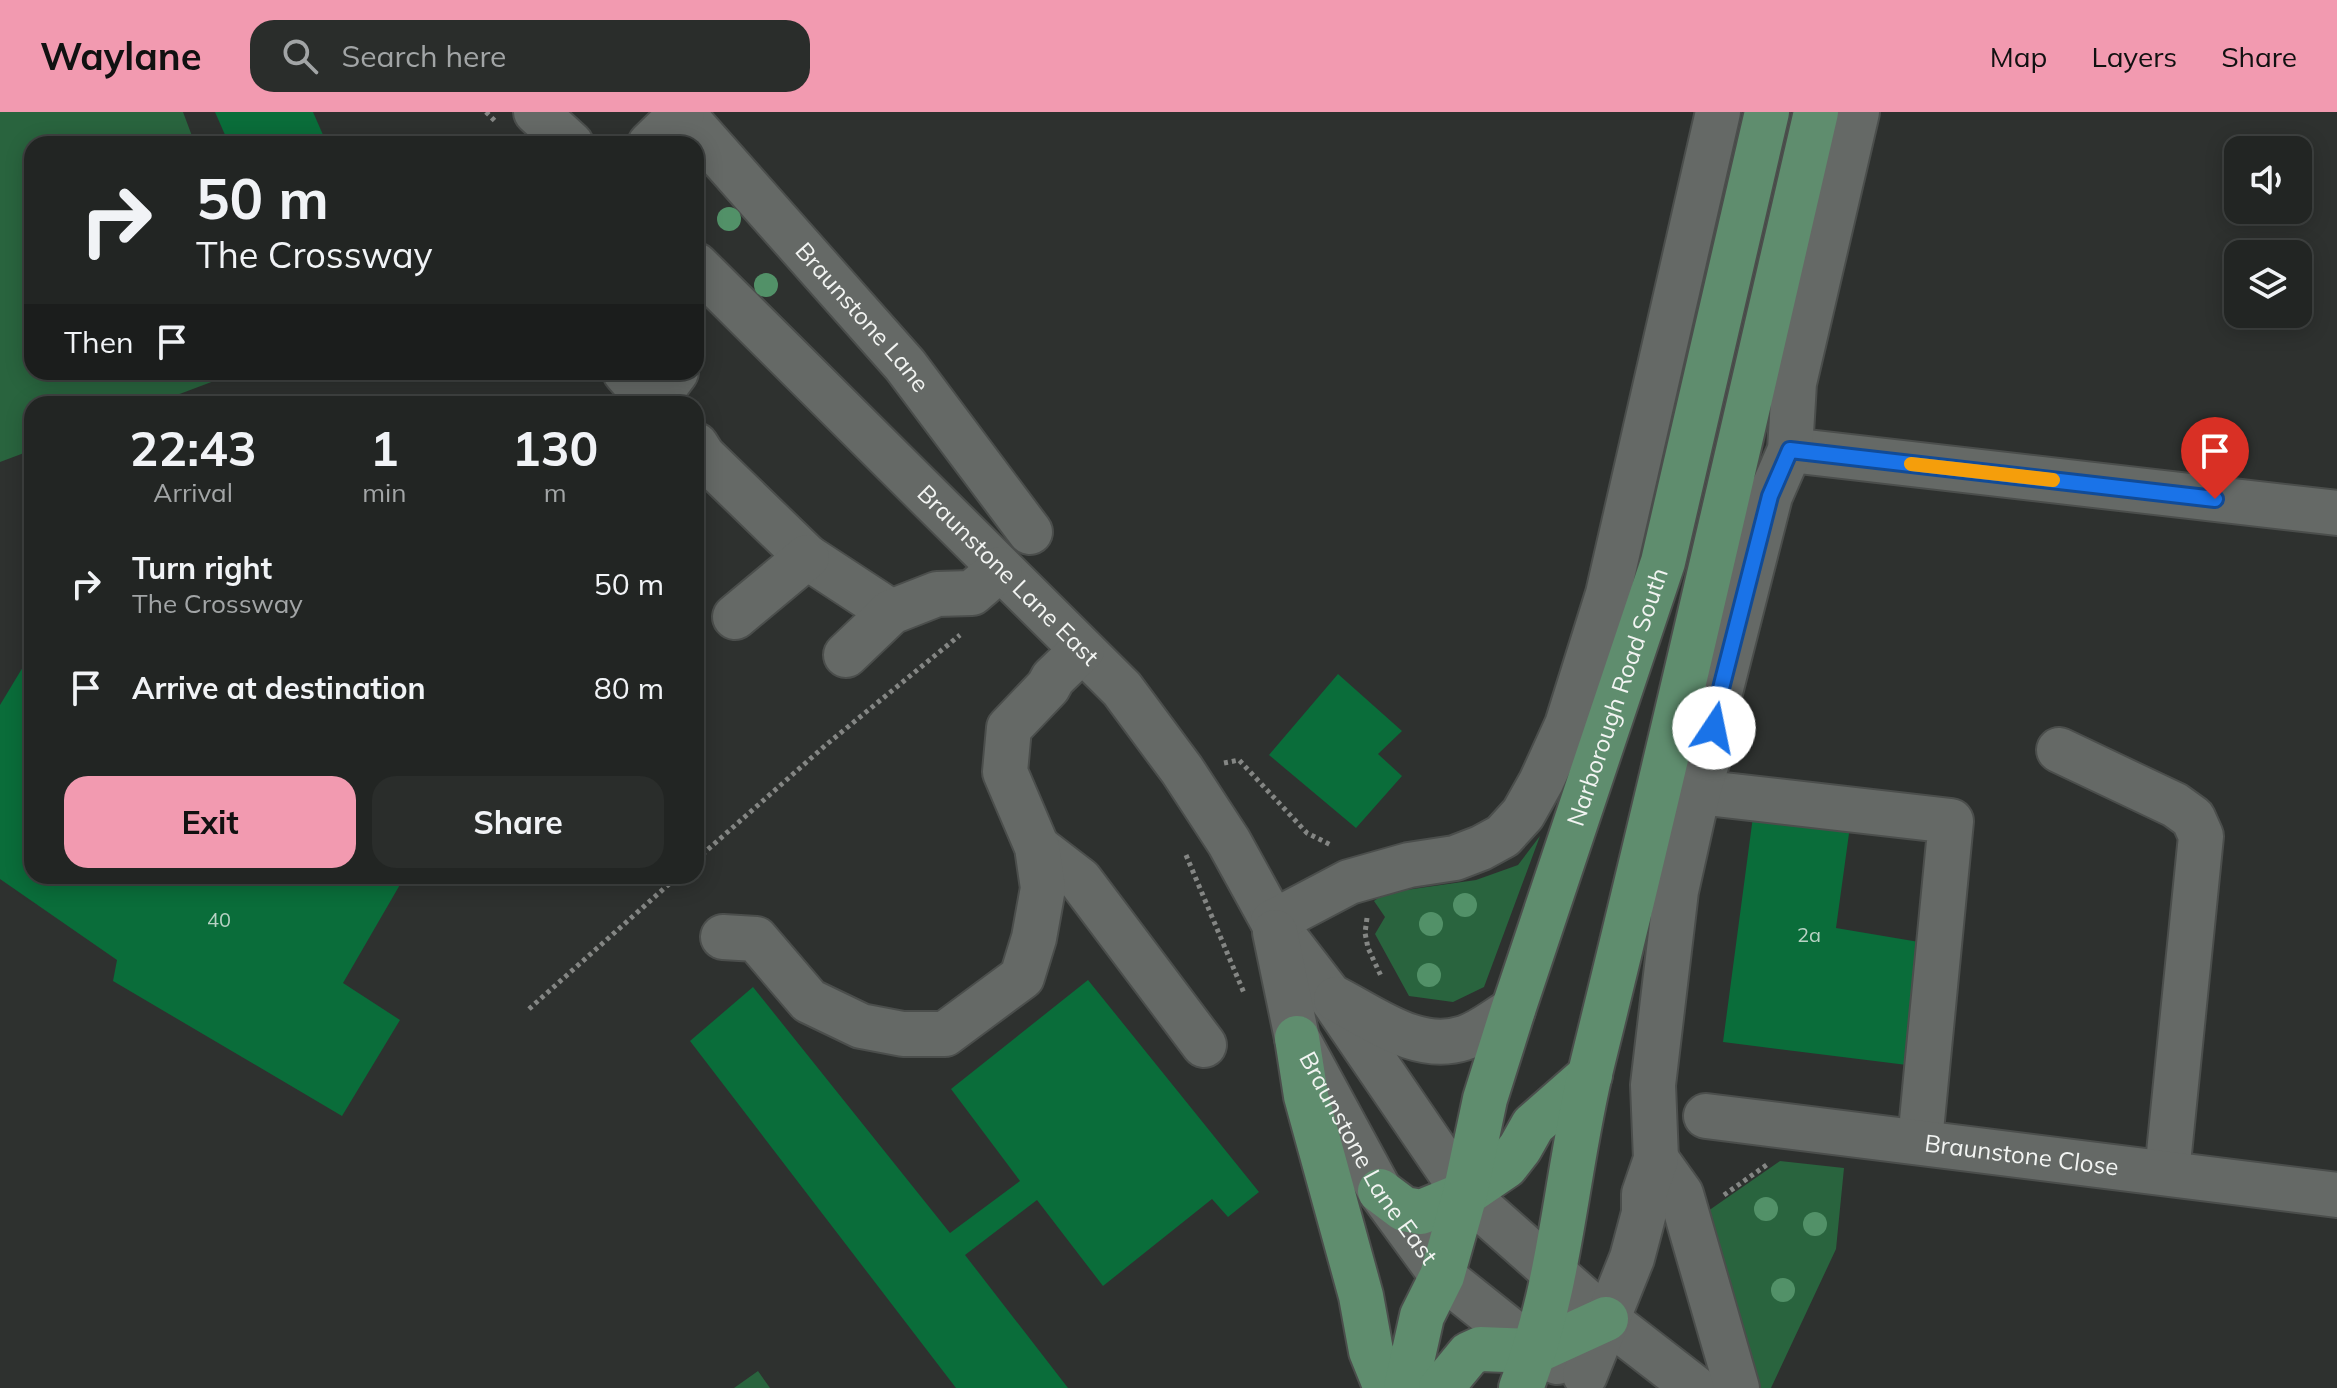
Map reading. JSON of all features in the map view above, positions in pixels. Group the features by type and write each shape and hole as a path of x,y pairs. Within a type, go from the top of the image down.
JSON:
{"main road":[{"name":"Narborough Road South","path":"1406,1388 1422,1316 1442,1276 1465,1194 1485,1099 1663,562 1767,112"},
{"name":"Narborough Road South","path":"1528,1369 1554,1274 1590,1075 1816,112"},
{"path":"1297,1038 1306,1096 1361,1296 1371,1351 1386,1388"},
{"path":"1380,1191 1404,1209 1421,1212 1465,1194 1506,1166 1533,1125 1590,1075"},
{"path":"1441,1388 1469,1354 1480,1349 1528,1369 1606,1319"}],"street":[{"path":"536,112 562,136"},
{"name":"Narborough Road South","path":"1273,922 1349,882 1409,865 1455,858 1481,848 1503,836 1523,814 1541,782 1567,725 1608,594 1718,112"},
{"name":"Narborough Road South","path":"1592,1382 1606,1319 1632,1258 1644,1213 1644,1194 1656,1159 1653,1085 1676,891 1711,749 1716,708 1770,496 1790,450 1794,383 1857,112"},
{"name":"Braunstone Lane","path":"658,136 681,113 701,136"},
{"name":"Braunstone Lane","path":"704,139 905,365 1030,532"},
{"name":"Braunstone Lane East","path":"704,288 986,581 1082,650 1122,689 1182,770 1229,842 1273,922 1330,996 1465,1194 1554,1274"},
{"path":"1790,450 2337,513"},
{"path":"704,457 807,557 891,612"},
{"path":"735,617 807,557"},
{"path":"846,655 891,612 937,594 986,581"},
{"path":"723,937 756,939 809,1001 861,1026 903,1034 945,1034 1022,977 1034,938 1043,888 1037,847 1005,772 1009,728 1082,650"},
{"name":"Narborough Road South","path":"1645,851 1711,749"},
{"path":"2059,750 2175,805 2193,818 2201,836 2167,1173"},
{"path":"1698,792 1951,821 1920,1141"},
{"path":"1037,847 1080,880 1204,1045"},
{"name":"Braunstone Lane East","path":"1273,922 1297,1038 1380,1191 1442,1276 1528,1369"},
{"path":"1330,996 1416,1040 1428,1041 1464,1038 1513,1010"},
{"name":"Braunstone Close","path":"1706,1116 2337,1195"},
{"path":"1656,1159 1681,1194 1737,1388"},
{"path":"1554,1274 1695,1388"},
{"path":"1528,1369 1592,1382"}],"path":[{"path":"704,853 827,744 989,612 986,581"},
{"path":"1182,770 1239,760 1307,833 1331,844 1349,882"},
{"path":"1180,846 1247,1001"},
{"path":"529,1009 669,884"},
{"path":"1713,1202 1818,1130"}],"green space":[{"path":"0,112 183,112 192,136 24,136 24,380 217,380 174,396 24,396 24,453 0,462"},
{"path":"1540,836 1484,987 1453,1002 1409,996 1375,934 1385,917 1374,901 1385,893 1476,880 1518,865"},
{"path":"1780,1161 1844,1168 1836,1249 1771,1388 1761,1388 1708,1211"},
{"path":"758,1371 770,1388 734,1388"}],"building":[{"path":"215,112 313,112 324,136 226,136"},
{"path":"24,665 24,884 400,884 343,983 400,1020 342,1116 113,981 117,960 0,879 0,705"},
{"path":"1338,674 1402,731 1378,754 1402,776 1356,828 1269,755"},
{"path":"1754,809 1851,819 1836,928 1925,943 1907,1065 1723,1042"},
{"path":"1088,980 1259,1192 1228,1217 1212,1199 1103,1286 1037,1200 965,1255 1068,1388 956,1388 690,1041 753,987 950,1233 1020,1181 951,1089"}],"slow traffic":[{"path":"1911,464 2053,480"}],"route":[{"path":"1714,728 1716,708 1770,496 1790,450 2215,499"}]}
